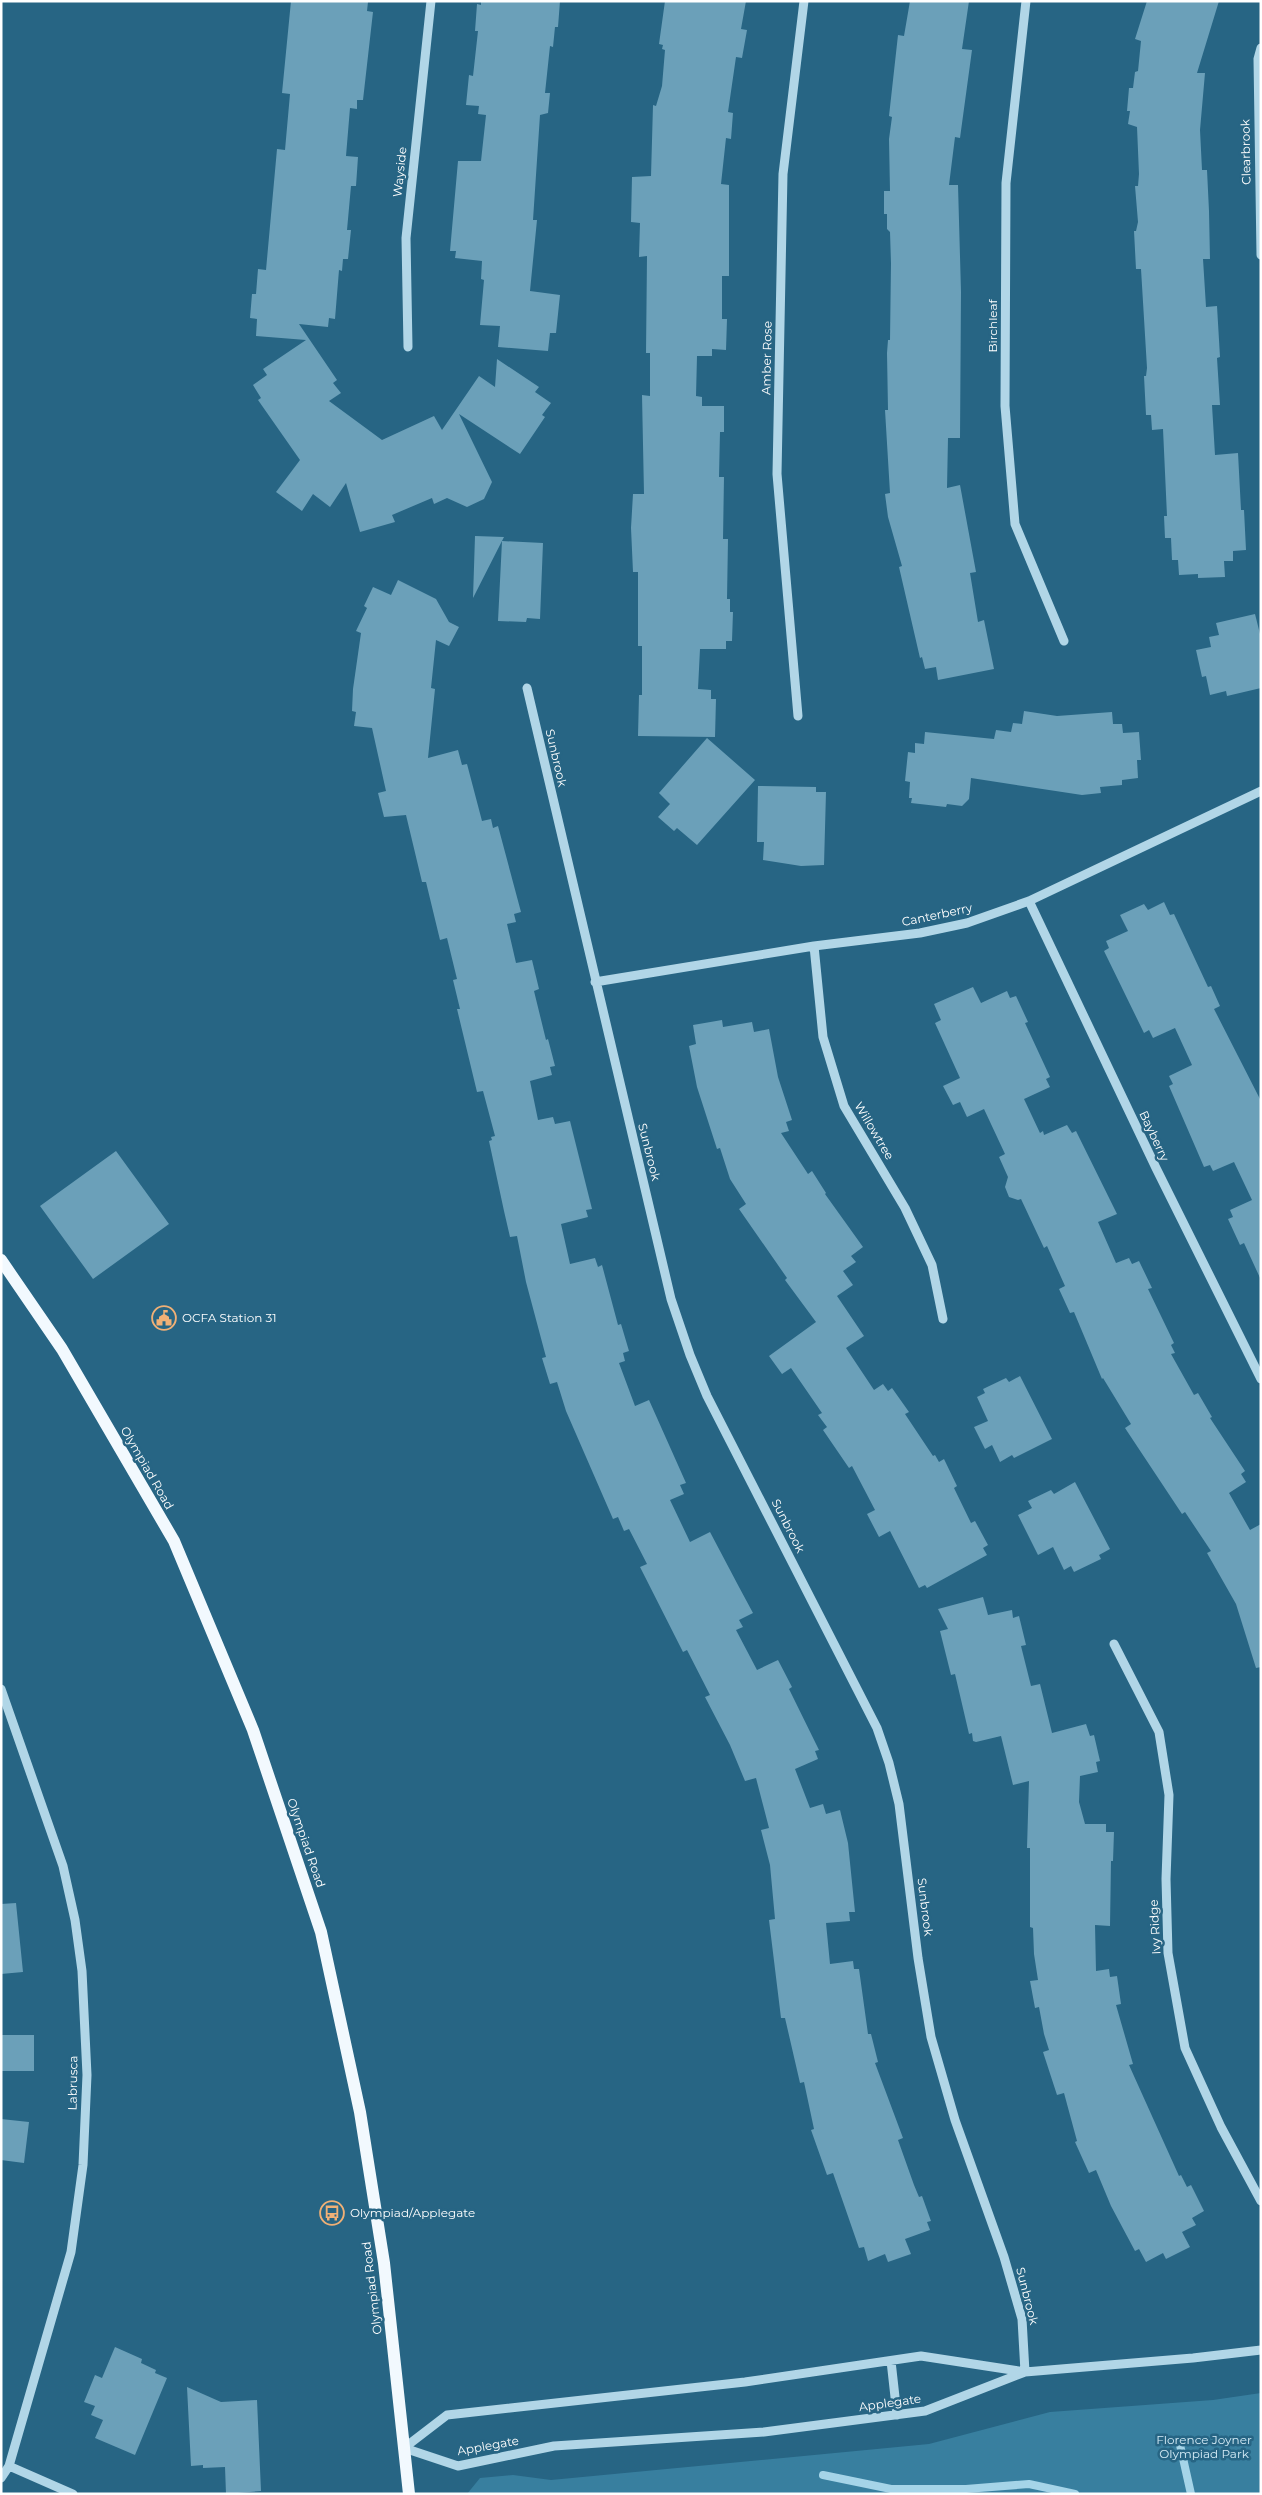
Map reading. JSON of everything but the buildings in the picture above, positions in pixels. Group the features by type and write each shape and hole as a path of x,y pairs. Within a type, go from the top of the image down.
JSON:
{"main road":[{"name":"Olympiad Road","path":"1,1260 62,1349 174,1541 253,1730 321,1932 360,2112 384,2263 409,2494"}],"street":[{"name":"Wayside","path":"408,347 406,238 431,1"},
{"name":"Amber Rose","path":"798,716 777,474 783,174 804,1"},
{"name":"Birchleaf","path":"1026,1 1006,183 1005,406 1014,524 1064,641"},
{"name":"Clearbrook","path":"1261,48 1258,59 1261,255"},
{"name":"Sunbrook","path":"527,688 595,982 672,1300 690,1355 707,1396 877,1728 889,1763 900,1804 918,1958 931,2037 956,2120 1004,2257 1022,2319 1025,2372"},
{"name":"Canterberry","path":"595,982 814,946 920,933 967,923 1029,901 1261,791"},
{"name":"Bayberry","path":"1029,901 1156,1168 1261,1379"},
{"name":"Willowtree","path":"814,946 823,1037 844,1106 905,1208 932,1265 943,1319"},
{"name":"Ivy Ridge","path":"1114,1644 1159,1732 1169,1795 1166,1879 1168,1953 1185,2048 1221,2127 1261,2200"},
{"name":"Labrusca","path":"1,1689 63,1866 75,1920 82,1971 87,2075 83,2165 71,2252 9,2466 1,2478"},
{"name":"Applegate","path":"404,2448 447,2415 745,2382 921,2356 1025,2372 1192,2358 1261,2350"},
{"path":"891,2360 897,2415"},
{"name":"Applegate","path":"404,2448 458,2466 554,2446 764,2432 925,2411 1025,2372"},
{"path":"9,2466 73,2494"}],"green space":[{"name":"Florence Joyner Olympiad Park","path":"1261,2393 1261,2494 467,2494 480,2478 513,2475 551,2480 929,2444 1050,2412 1213,2400"}],"waterway":[{"path":"1180,2445 1191,2494"},
{"path":"823,2475 891,2489 966,2489 1029,2484 1075,2494"}],"place":[{"name":"OCFA Station 31","path":"164,1318"},
{"name":"Olympiad/Applegate","path":"332,2213"}]}
